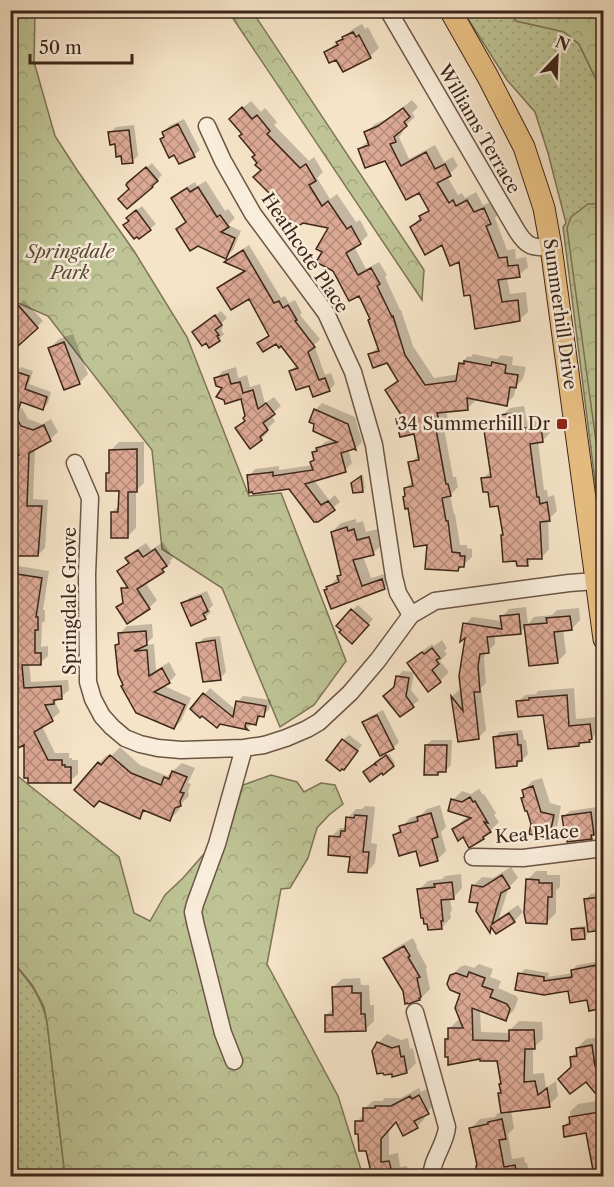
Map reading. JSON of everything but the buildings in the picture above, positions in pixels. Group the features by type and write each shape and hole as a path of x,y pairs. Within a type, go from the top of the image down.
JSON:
{"main road":[{"name":"Summerhill Drive","path":"450,10 524,147 544,208 603,639"}],"street":[{"name":"Williams Terrace","path":"388,10 524,242 538,248 551,247"},
{"name":"Heathcote Place","path":"207,126 223,161 253,214 326,313 353,372 374,445 394,578 398,593 411,615"},
{"name":"Springdale Grove","path":"75,463 90,498 87,575 88,682 93,699 102,716 125,738 140,744 181,750 244,748 286,738 319,722 350,693 411,615 435,601 596,581"},
{"path":"234,1061 223,1033 194,912 197,896 217,844 244,748"},
{"name":"Kea Place","path":"473,857 523,858 603,848"},
{"path":"415,1012 447,1127 431,1173"}],"green space":[{"name":"Springdale Park","path":"11,10 35,11 34,62 55,136 134,251 187,337 249,496 281,493 346,661 314,705 280,727 222,588 162,549 152,450 48,316 11,300"},
{"path":"228,11 252,11 424,270 422,300"},
{"path":"463,11 509,11 516,21 564,31 579,44 603,94 603,544 563,227 566,223 548,153 535,112 507,80"},
{"path":"509,11 603,11 603,94 579,44 564,32 516,21"},
{"path":"588,204 603,204 603,493 567,228 571,217"},
{"path":"10,770 119,857 134,913 150,921 165,895 230,829 243,785 271,775 297,782 304,792 321,783 335,785 343,804 317,828 308,858 290,888 281,889 267,964 338,1096 363,1176 65,1176 44,1007 33,986 11,959"},
{"path":"10,959 37,995 47,1022 65,1176 11,1176"}],"place":[{"name":"34 Summerhill Dr","path":"562,424"}]}
